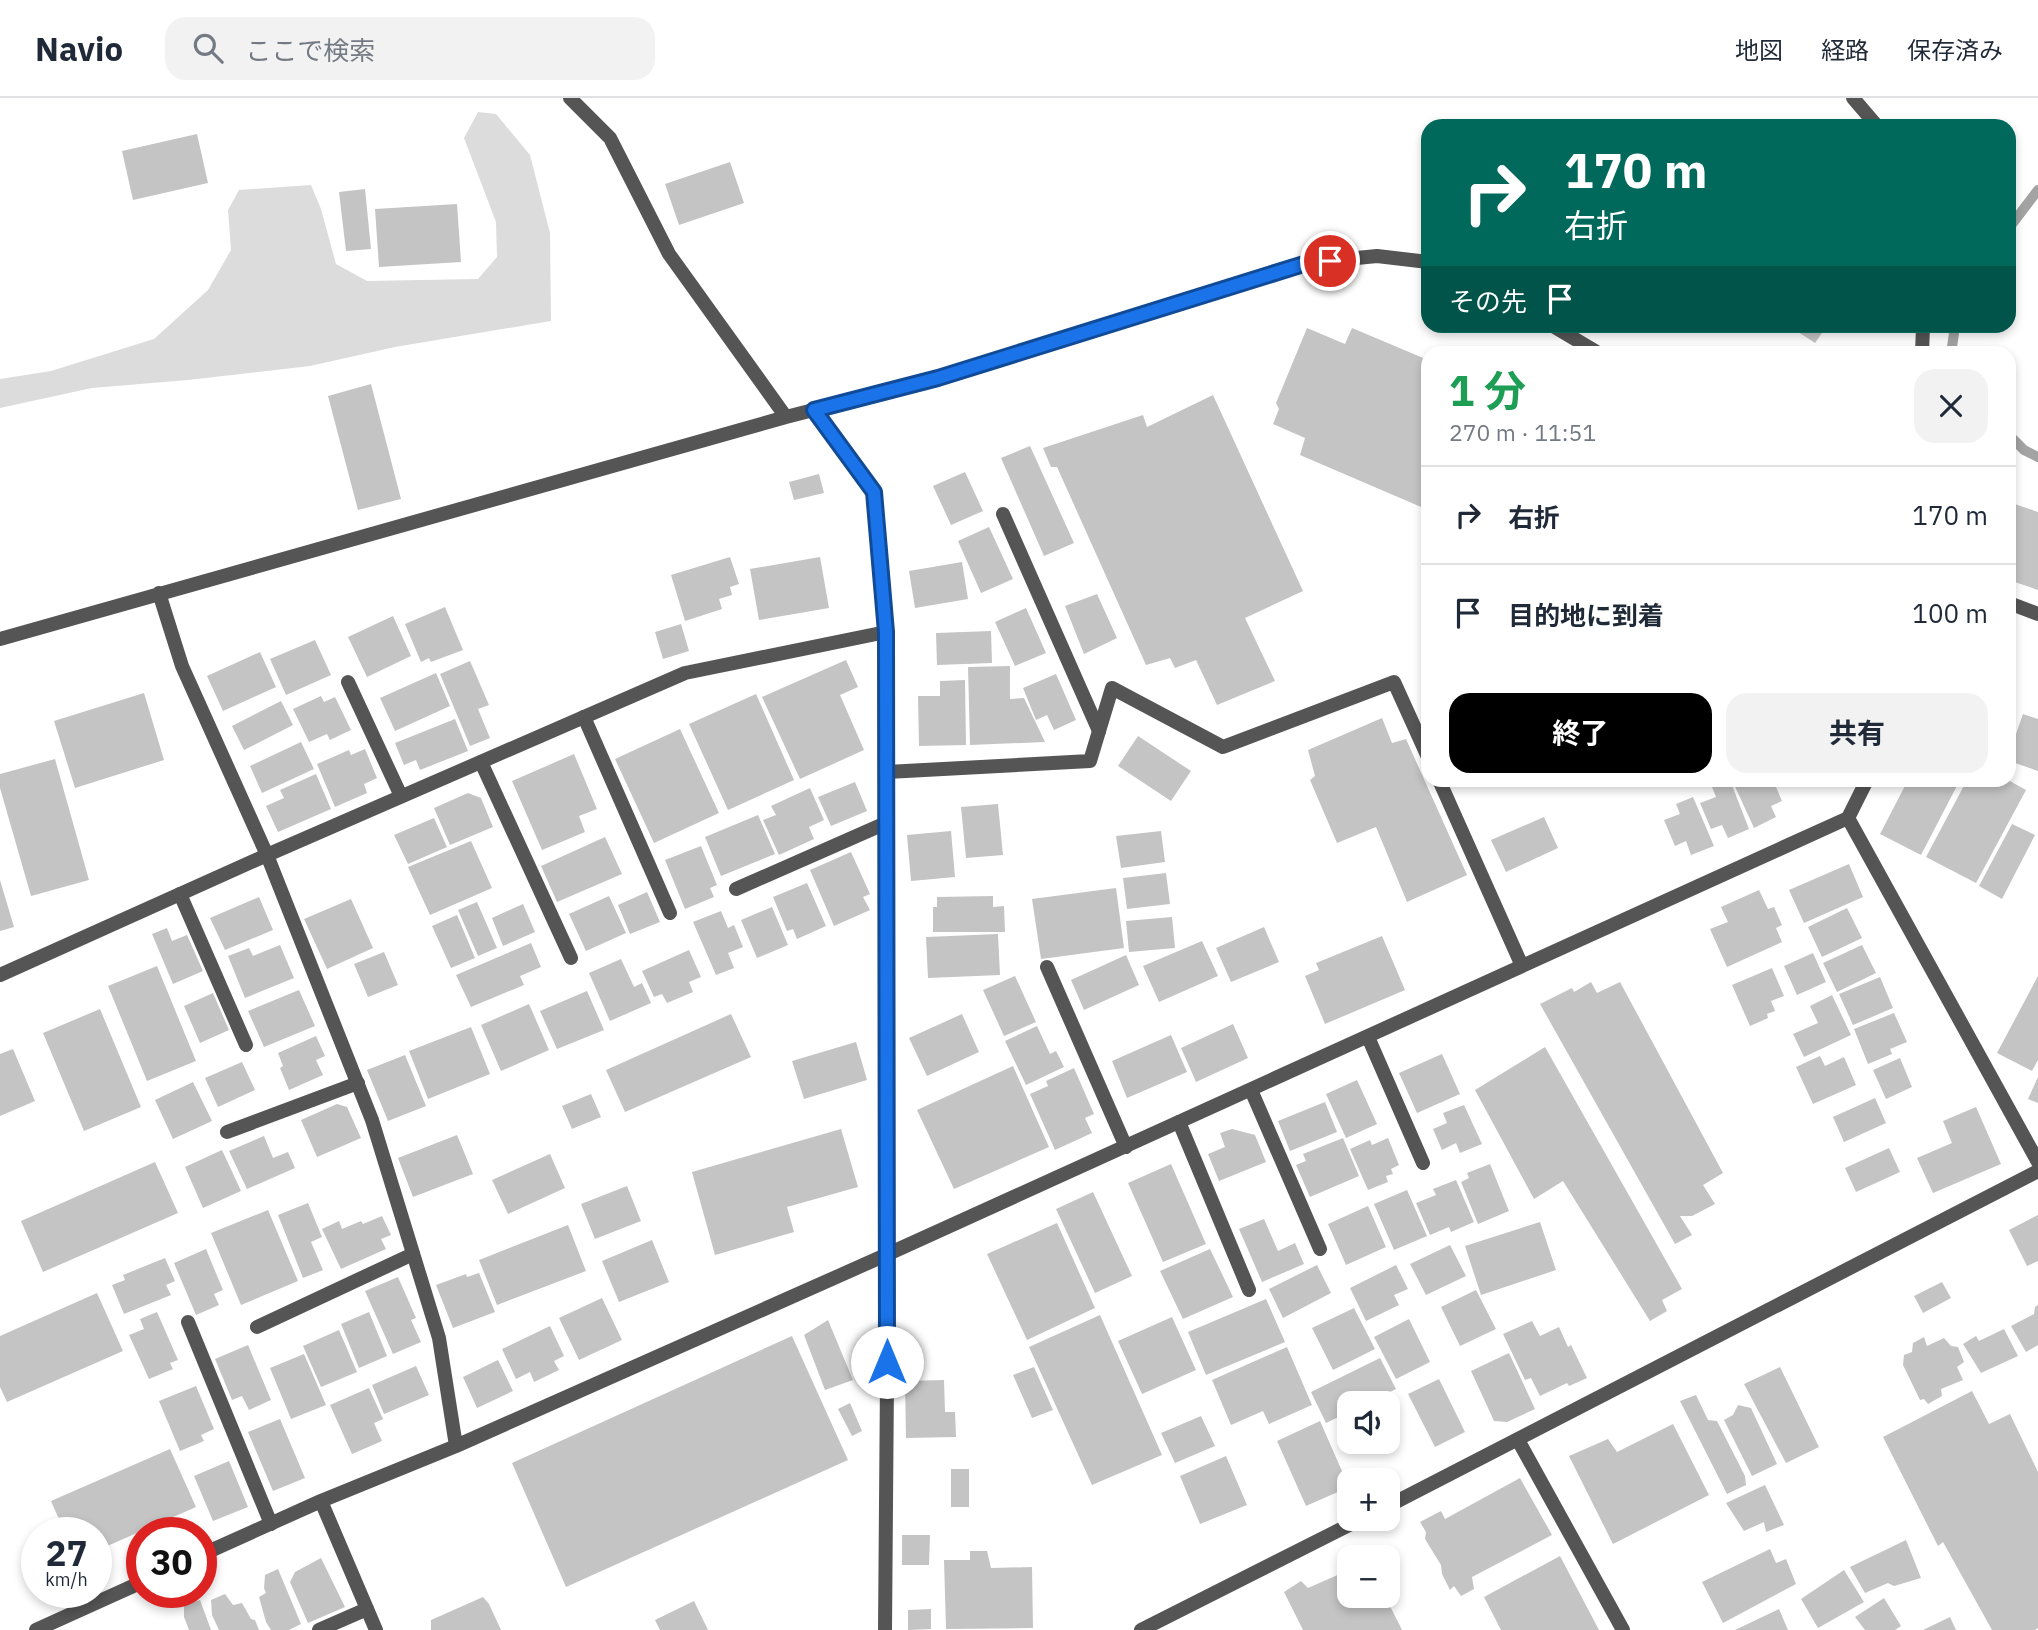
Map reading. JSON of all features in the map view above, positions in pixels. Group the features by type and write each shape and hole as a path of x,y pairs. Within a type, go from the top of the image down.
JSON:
{"street":[{"path":"570,98 610,138 668,254 786,417"},
{"path":"1853,98 1871,119"},
{"path":"0,639 786,417 938,378 1307,263 1377,256 1421,261"},
{"path":"1565,333 1587,346"},
{"path":"814,410 874,492 886,632 888,1254 885,1630"},
{"path":"1003,514 1099,731"},
{"path":"159,593 182,666 268,855 372,1120 439,1338 456,1446"},
{"path":"2016,606 2038,614"},
{"path":"0,975 685,673 886,632"},
{"path":"348,682 401,796"},
{"path":"887,772 1090,761 1112,688 1223,747 1394,682 1421,742"},
{"path":"584,717 670,913"},
{"path":"481,762 571,958"},
{"path":"1442,787 1522,966"},
{"path":"217,1548 321,1501 456,1446 888,1254 1848,818 1864,787"},
{"path":"1848,818 2038,1162"},
{"path":"736,889 886,823"},
{"path":"180,894 246,1045"},
{"path":"1047,967 1126,1147"},
{"path":"1368,1037 1423,1163"},
{"path":"227,1132 358,1083"},
{"path":"1251,1090 1320,1249"},
{"path":"1179,1122 1249,1290"},
{"path":"1400,1500 2038,1171"},
{"path":"257,1327 413,1254"},
{"path":"188,1322 271,1524"},
{"path":"1518,1440 1623,1630"},
{"path":"321,1501 376,1630"},
{"path":"1141,1630 1337,1531"},
{"path":"36,1630 126,1589"},
{"path":"319,1630 367,1609"}],"shaded area":[{"path":"478,112 496,114 530,155 550,233 551,321 395,347 310,366 92,388 0,408 0,379 51,371 154,339 208,290 231,250 228,210 239,190 311,185 321,209 336,264 367,281 478,279 497,257 496,222 464,138"}],"building":[{"path":"197,134 208,183 133,200 122,151"},
{"path":"730,162 744,203 679,225 665,184"},
{"path":"365,189 371,249 346,251 339,192"},
{"path":"457,204 461,262 379,267 375,209"},
{"path":"1307,328 1345,344 1352,328 1421,357 1421,507 1300,455 1305,438 1273,424 1279,409 1276,403"},
{"path":"1800,333 1822,333 1815,343"},
{"path":"371,384 401,499 358,510 328,396"},
{"path":"1213,395 1303,591 1245,618 1275,681 1217,705 1196,660 1175,668 1170,658 1146,665 1057,467 1051,467 1043,448 1143,415 1147,427"},
{"path":"1030,446 1074,543 1044,556 1001,458"},
{"path":"965,472 983,511 951,525 933,486"},
{"path":"819,474 824,493 794,500 789,482"},
{"path":"2016,504 2038,512 2038,590 2016,582"},
{"path":"989,527 1013,579 981,593 958,541"},
{"path":"730,557 739,584 730,587 732,595 719,599 722,609 685,621 671,575"},
{"path":"820,557 829,608 759,620 750,569"},
{"path":"962,562 968,599 915,608 909,571"},
{"path":"1097,594 1117,638 1084,654 1065,606"},
{"path":"445,607 463,650 431,662 429,658 421,662 405,624"},
{"path":"1026,608 1046,653 1015,666 995,622"},
{"path":"393,616 411,656 367,677 348,637"},
{"path":"681,624 689,651 663,659 655,632"},
{"path":"991,631 992,663 937,665 936,633"},
{"path":"315,640 331,675 286,695 270,659"},
{"path":"260,652 276,687 223,711 207,676"},
{"path":"846,660 858,687 840,695 864,750 800,779 762,697"},
{"path":"470,661 489,705 478,709 490,738 470,746 440,674"},
{"path":"1010,666 1010,699 1024,698 1045,742 970,745 968,667"},
{"path":"436,673 450,706 395,731 380,698"},
{"path":"1056,674 1076,720 1054,730 1047,715 1036,720 1023,688"},
{"path":"965,680 966,745 919,746 918,696 940,696 940,681"},
{"path":"144,693 164,760 75,788 54,721"},
{"path":"756,694 794,780 728,810 689,724"},
{"path":"321,696 324,702 335,697 351,730 330,740 327,734 309,742 293,709"},
{"path":"281,701 293,725 244,750 232,726"},
{"path":"2023,714 2038,719 2038,771 2016,763 2016,734"},
{"path":"1382,718 1392,743 1406,739 1421,772 1421,787 1428,787 1467,875 1407,902 1376,827 1337,843 1310,780 1315,776 1308,750"},
{"path":"455,719 468,751 420,770 416,760 404,765 395,743"},
{"path":"680,729 719,813 654,843 615,759"},
{"path":"1138,736 1191,771 1171,801 1118,766"},
{"path":"301,742 314,769 262,793 250,766"},
{"path":"365,749 377,778 364,784 367,793 335,807 317,764 349,750 351,755"},
{"path":"574,754 597,809 579,816 585,832 542,850 512,781"},
{"path":"55,759 89,880 31,896 0,788 0,774"},
{"path":"316,774 331,809 278,832 266,806 284,798 280,790"},
{"path":"855,782 867,811 831,826 818,797"},
{"path":"2016,784 2026,790 1976,883 1926,857 1963,787 2016,787"},
{"path":"1712,787 1733,787 1749,829 1728,838 1722,825 1711,829 1700,803 1716,797"},
{"path":"1735,787 1776,787 1782,801 1771,806 1776,817 1754,828"},
{"path":"1904,787 1956,787 1921,855 1880,834"},
{"path":"810,788 824,820 809,827 814,839 779,855 763,820 776,815 771,806"},
{"path":"468,793 481,798 493,827 450,845 434,808"},
{"path":"1693,797 1714,846 1691,855 1686,841 1675,846 1664,820 1680,814 1676,804"},
{"path":"998,804 1003,855 966,858 961,807"},
{"path":"758,815 775,854 721,876 705,837"},
{"path":"1544,817 1558,848 1506,872 1491,840"},
{"path":"434,818 447,847 408,864 394,835"},
{"path":"2012,824 2035,835 2002,899 1979,886"},
{"path":"951,831 955,877 911,881 907,835"},
{"path":"1161,831 1165,862 1121,868 1116,836"},
{"path":"605,837 622,874 557,902 541,866"},
{"path":"471,841 492,888 430,915 408,867"},
{"path":"701,846 717,885 710,888 714,897 685,909 665,860"},
{"path":"851,852 870,894 863,897 870,910 834,926 810,870"},
{"path":"1849,864 1863,897 1804,923 1789,890"},
{"path":"1166,873 1170,904 1127,909 1123,878"},
{"path":"0,880 14,927 0,931"},
{"path":"807,883 826,926 797,939 793,929 787,931 773,897"},
{"path":"1116,888 1124,948 1041,959 1032,899"},
{"path":"1759,890 1768,909 1774,907 1782,925 1776,928 1782,942 1727,967 1710,929 1728,922 1721,907"},
{"path":"647,892 660,922 630,934 618,905"},
{"path":"609,896 626,933 586,951 569,914"},
{"path":"993,896 993,907 1004,906 1005,932 933,932 933,907 937,907 937,897"},
{"path":"259,897 273,930 225,950 210,918"},
{"path":"351,899 373,948 327,969 304,919"},
{"path":"477,902 497,948 478,956 458,910"},
{"path":"523,904 535,932 503,946 492,918"},
{"path":"772,907 788,945 757,958 741,920"},
{"path":"1847,908 1862,938 1822,957 1808,927"},
{"path":"721,911 728,928 734,925 743,947 728,953 734,968 716,975 693,922"},
{"path":"457,915 475,958 451,968 432,926"},
{"path":"1172,917 1175,948 1129,952 1126,921"},
{"path":"1264,927 1279,962 1231,982 1216,948"},
{"path":"167,928 172,941 187,935 203,971 173,984 152,934"},
{"path":"998,934 1000,975 928,978 926,937"},
{"path":"1382,936 1405,990 1325,1024 1305,976 1319,970 1316,963"},
{"path":"1202,941 1218,976 1159,1002 1143,966"},
{"path":"531,943 541,967 520,976 524,985 471,1007 456,975"},
{"path":"280,945 294,978 245,998 228,956 249,948 253,956"},
{"path":"1862,945 1876,973 1837,992 1823,963"},
{"path":"689,950 701,977 689,982 693,992 667,1003 662,994 654,997 642,971"},
{"path":"384,952 398,985 368,997 354,964"},
{"path":"1813,953 1826,982 1797,995 1784,966"},
{"path":"1126,955 1139,985 1084,1010 1071,980"},
{"path":"621,959 634,987 642,983 651,1003 610,1021 589,973"},
{"path":"157,966 196,1061 147,1081 108,986"},
{"path":"1772,968 1784,996 1771,1001 1775,1011 1767,1014 1768,1018 1750,1026 1732,985"},
{"path":"1015,976 1036,1022 1004,1036 983,990"},
{"path":"2038,976 2038,1060 2032,1071 1997,1053"},
{"path":"1880,977 1893,1008 1853,1025 1839,994"},
{"path":"1591,982 1597,993 1620,982 1723,1173 1703,1185 1715,1204 1692,1216 1680,1216 1692,1235 1675,1244 1540,1004 1572,988 1574,992"},
{"path":"299,990 315,1026 264,1047 248,1011"},
{"path":"587,991 604,1030 557,1049 540,1011"},
{"path":"213,993 229,1030 200,1043 184,1006"},
{"path":"1832,995 1851,1035 1804,1057 1793,1034 1818,1023 1810,1006"},
{"path":"529,1004 549,1050 501,1071 481,1025"},
{"path":"100,1009 141,1107 84,1131 43,1033"},
{"path":"1894,1013 1907,1042 1890,1049 1892,1054 1868,1064 1854,1029"},
{"path":"731,1014 751,1057 625,1112 606,1070"},
{"path":"962,1014 979,1052 927,1076 909,1038"},
{"path":"1233,1024 1248,1058 1196,1082 1181,1048"},
{"path":"1037,1026 1050,1054 1056,1051 1064,1067 1026,1085 1005,1041"},
{"path":"471,1027 490,1074 428,1099 409,1051"},
{"path":"1171,1035 1187,1072 1127,1098 1112,1061"},
{"path":"316,1036 325,1056 316,1060 323,1075 289,1090 280,1068 283,1066 278,1053"},
{"path":"856,1042 867,1080 804,1099 792,1061"},
{"path":"1545,1047 1682,1289 1662,1300 1667,1311 1650,1321 1563,1181 1534,1199 1475,1090"},
{"path":"13,1049 35,1101 0,1116 0,1054"},
{"path":"1442,1054 1460,1094 1417,1113 1399,1073"},
{"path":"405,1055 426,1106 388,1121 367,1070"},
{"path":"1820,1056 1825,1066 1844,1057 1856,1085 1813,1104 1796,1067"},
{"path":"1900,1058 1912,1087 1886,1099 1873,1070"},
{"path":"242,1062 255,1090 218,1107 205,1078"},
{"path":"1013,1066 1049,1147 954,1189 917,1110"},
{"path":"1074,1068 1094,1114 1085,1118 1092,1133 1055,1150 1030,1094 1048,1086 1046,1081"},
{"path":"2038,1077 2038,1103 2028,1099"},
{"path":"1357,1080 1377,1124 1346,1138 1326,1094"},
{"path":"193,1082 212,1121 173,1139 155,1100"},
{"path":"591,1094 601,1117 572,1129 562,1106"},
{"path":"1875,1098 1886,1123 1844,1142 1833,1117"},
{"path":"1325,1102 1337,1132 1290,1151 1278,1121"},
{"path":"337,1104 347,1107 361,1138 317,1157 301,1120"},
{"path":"1464,1105 1482,1144 1460,1153 1456,1143 1442,1150 1433,1129 1447,1123 1443,1113"},
{"path":"1976,1107 2001,1164 1933,1193 1917,1158 1952,1143 1943,1121"},
{"path":"841,1129 858,1187 787,1207 794,1232 715,1255 692,1172"},
{"path":"1232,1129 1255,1135 1266,1162 1219,1181 1208,1154 1225,1147 1220,1133"},
{"path":"457,1135 473,1174 413,1197 398,1158"},
{"path":"264,1136 273,1158 288,1152 295,1168 247,1189 229,1151"},
{"path":"1343,1138 1359,1176 1310,1197 1296,1165 1306,1161 1303,1154"},
{"path":"1388,1138 1399,1165 1391,1169 1393,1174 1386,1176 1388,1182 1368,1190 1350,1149 1370,1140 1372,1145"},
{"path":"1889,1148 1900,1172 1856,1192 1845,1168"},
{"path":"222,1150 241,1191 203,1208 185,1167"},
{"path":"550,1154 565,1188 508,1214 492,1180"},
{"path":"155,1162 178,1213 43,1272 21,1221"},
{"path":"1171,1164 1206,1244 1163,1262 1128,1183"},
{"path":"1490,1164 1509,1211 1478,1224 1461,1182 1469,1178 1467,1173"},
{"path":"1456,1180 1474,1222 1451,1232 1449,1227 1430,1235 1416,1203 1436,1195 1433,1189"},
{"path":"627,1186 641,1221 595,1239 581,1204"},
{"path":"1407,1190 1427,1236 1394,1250 1374,1204"},
{"path":"1093,1192 1132,1276 1095,1293 1056,1209"},
{"path":"308,1203 322,1237 311,1242 323,1270 303,1278 278,1215"},
{"path":"1368,1206 1386,1247 1346,1265 1328,1224"},
{"path":"268,1210 298,1281 241,1305 211,1233"},
{"path":"2038,1215 2038,1261 2027,1266 2009,1230"},
{"path":"382,1216 391,1235 381,1239 386,1249 341,1269 322,1229 339,1221 342,1229"},
{"path":"1264,1219 1278,1251 1295,1243 1304,1264 1262,1282 1239,1229"},
{"path":"1540,1222 1556,1270 1481,1295 1465,1246"},
{"path":"1057,1223 1095,1308 1027,1340 987,1254"},
{"path":"568,1225 586,1271 497,1305 479,1260"},
{"path":"652,1240 669,1282 619,1302 602,1261"},
{"path":"1450,1245 1466,1276 1426,1295 1410,1264"},
{"path":"206,1249 223,1290 214,1294 219,1305 196,1315 174,1263"},
{"path":"1210,1249 1233,1297 1183,1319 1160,1271"},
{"path":"165,1258 175,1281 166,1285 171,1295 124,1314 112,1285 125,1280 123,1275"},
{"path":"1317,1265 1331,1293 1283,1318 1269,1289"},
{"path":"1396,1265 1408,1289 1394,1295 1399,1305 1366,1321 1350,1288"},
{"path":"479,1273 495,1312 453,1328 436,1285 466,1274 467,1277"},
{"path":"398,1277 416,1318 411,1320 421,1342 393,1354 365,1291"},
{"path":"1942,1282 1951,1298 1923,1313 1914,1296"},
{"path":"1476,1290 1496,1329 1460,1346 1441,1307"},
{"path":"97,1293 123,1351 7,1402 0,1387 0,1336"},
{"path":"602,1298 622,1340 579,1360 559,1318"},
{"path":"1266,1299 1285,1342 1206,1375 1188,1332"},
{"path":"2038,1305 2038,1345 2026,1352 2011,1326 2034,1314"},
{"path":"1354,1308 1375,1349 1333,1370 1312,1328"},
{"path":"157,1312 178,1360 170,1363 173,1369 149,1379 129,1335 144,1329 140,1319"},
{"path":"369,1312 387,1356 359,1368 341,1324"},
{"path":"1100,1315 1162,1455 1092,1485 1029,1347"},
{"path":"1172,1317 1196,1370 1142,1394 1118,1341"},
{"path":"1409,1319 1430,1362 1396,1379 1374,1337"},
{"path":"828,1320 853,1380 825,1390 804,1335"},
{"path":"1532,1321 1540,1336 1559,1327 1587,1378 1569,1386 1567,1383 1540,1396 1531,1378 1525,1380 1503,1334"},
{"path":"550,1326 564,1356 554,1361 559,1370 534,1382 530,1372 516,1379 502,1349"},
{"path":"2004,1329 2018,1356 1981,1373 1963,1344 1976,1336 1979,1341"},
{"path":"339,1330 357,1372 321,1387 303,1346"},
{"path":"792,1336 848,1460 566,1587 512,1463"},
{"path":"1924,1337 1927,1346 1944,1338 1951,1346 1958,1347 1964,1362 1957,1367 1963,1380 1941,1389 1942,1396 1928,1404 1924,1399 1920,1400 1903,1365 1904,1355 1912,1352 1913,1343"},
{"path":"248,1345 271,1400 249,1410 242,1396 232,1400 215,1359"},
{"path":"1287,1347 1312,1405 1269,1424 1263,1411 1231,1425 1212,1380"},
{"path":"1509,1353 1535,1409 1507,1422 1494,1421 1471,1371"},
{"path":"304,1354 326,1405 291,1419 270,1368"},
{"path":"1380,1358 1396,1389 1337,1391 1337,1418 1326,1423 1311,1392"},
{"path":"498,1360 513,1391 477,1408 463,1377"},
{"path":"416,1366 429,1395 384,1414 372,1385"},
{"path":"1034,1367 1053,1410 1032,1418 1013,1375"},
{"path":"1780,1367 1819,1447 1786,1463 1744,1384"},
{"path":"1439,1379 1465,1432 1435,1447 1408,1394"},
{"path":"944,1380 945,1412 955,1412 956,1437 906,1438 905,1381"},
{"path":"196,1386 214,1429 201,1435 204,1441 180,1451 159,1401"},
{"path":"369,1388 383,1419 374,1423 382,1441 352,1454 330,1405"},
{"path":"1972,1391 1989,1424 2010,1414 2038,1472 2038,1628 2035,1630 1992,1630 1943,1542 1938,1546 1883,1437"},
{"path":"1696,1395 1708,1420 1717,1421 1745,1476 1746,1485 1727,1494 1680,1401"},
{"path":"850,1403 862,1431 852,1436 838,1409"},
{"path":"1738,1405 1751,1408 1777,1464 1752,1476 1724,1420 1733,1415"},
{"path":"1201,1416 1215,1446 1175,1463 1161,1433"},
{"path":"280,1419 305,1478 273,1491 248,1432"},
{"path":"1320,1421 1341,1468 1337,1468 1337,1492 1306,1506 1277,1441"},
{"path":"1673,1424 1709,1495 1613,1544 1569,1456 1608,1439 1617,1452"},
{"path":"170,1449 196,1507 173,1517 126,1517 126,1538 112,1544 112,1517 58,1517 51,1501"},
{"path":"1226,1456 1247,1505 1200,1524 1180,1476"},
{"path":"229,1461 248,1507 217,1519 217,1517 211,1517 194,1476"},
{"path":"951,1469 969,1469 969,1507 951,1507"},
{"path":"1520,1478 1552,1535 1472,1577 1474,1589 1461,1596 1454,1586 1450,1590 1442,1574 1441,1565 1425,1539 1426,1532 1420,1522 1441,1511 1445,1519"},
{"path":"1765,1485 1784,1525 1766,1532 1764,1522 1744,1531 1726,1503"},
{"path":"902,1535 930,1535 929,1565 902,1565"},
{"path":"1906,1540 1921,1578 1894,1586 1888,1583 1865,1593 1850,1567"},
{"path":"1770,1549 1776,1563 1786,1559 1796,1584 1723,1623 1702,1582"},
{"path":"970,1551 987,1551 991,1568 1032,1567 1033,1628 946,1629 944,1560 970,1560"},
{"path":"1560,1556 1599,1630 1501,1630 1484,1597"},
{"path":"321,1558 345,1607 308,1623 290,1582 295,1572"},
{"path":"278,1569 301,1624 289,1630 271,1630 259,1597 266,1593 265,1575"},
{"path":"1844,1570 1864,1602 1818,1628 1801,1599"},
{"path":"1337,1575 1337,1608 1391,1608 1402,1630 1303,1630 1284,1592 1301,1581 1308,1588"},
{"path":"225,1594 233,1605 242,1603 259,1630 219,1630 212,1608 217,1608 217,1597"},
{"path":"483,1597 501,1630 431,1630 431,1620"},
{"path":"1884,1598 1901,1626 1895,1630 1865,1630 1855,1617"},
{"path":"694,1601 708,1630 660,1630 655,1620"},
{"path":"184,1608 203,1608 211,1630 189,1630"},
{"path":"931,1609 931,1629 908,1630 908,1610"},
{"path":"1779,1609 1788,1630 1735,1630"},
{"path":"1950,1617 1956,1630 1923,1630"}],"waterway":[{"path":"2016,219 2038,190"},
{"path":"1952,346 1954,333"},
{"path":"2016,442 2024,450 2038,457"}],"route":[{"path":"887,1362 886,632 874,492 814,410 938,378 1307,263 1330,261"}]}
